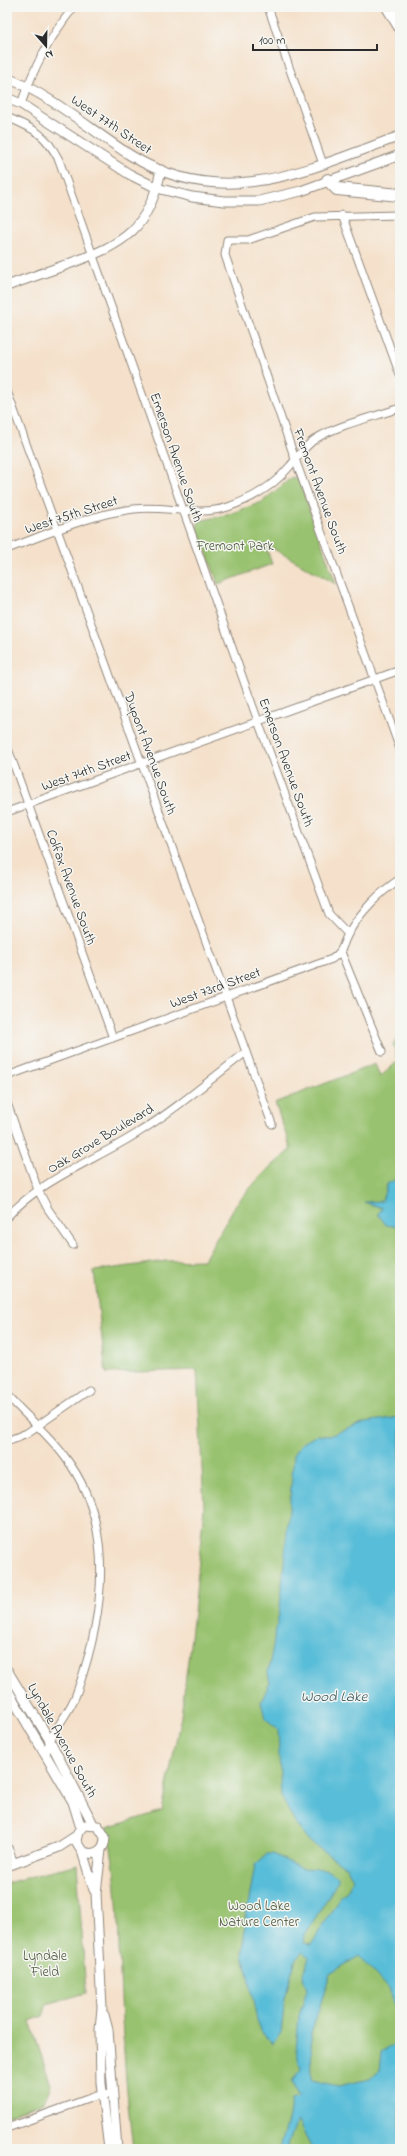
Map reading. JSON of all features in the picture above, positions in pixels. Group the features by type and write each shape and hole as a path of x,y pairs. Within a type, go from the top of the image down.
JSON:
{"highway":[{"path":"388,7 400,27"},
{"path":"328,180 337,189 400,195"},
{"path":"374,193 400,186"}],"street":[{"path":"21,104 27,87 54,33 74,7"},
{"path":"268,7 328,180"},
{"name":"West 77th Street","path":"7,78 57,103 130,155 161,170 197,181 250,183 301,173 400,136"},
{"path":"7,98 21,104 100,157 157,188 192,197 224,201 259,201 301,191 400,155"},
{"name":"Emerson Avenue South","path":"7,117 30,127 50,142 59,160 182,510 329,914 348,934"},
{"path":"7,286 92,256 119,243 133,230 149,208 157,188 161,170"},
{"path":"400,215 342,215 400,375"},
{"name":"Fremont Avenue South","path":"342,215 315,217 248,240 227,240 226,255 295,458 400,750"},
{"name":"Dupont Avenue South","path":"7,391 272,1124"},
{"name":"West 75th Street","path":"7,549 57,530 104,515 134,509 158,507 207,512 244,501 262,491 277,480 307,445 317,438 400,408"},
{"name":"West 74th Street","path":"7,812 400,670"},
{"name":"Colfax Avenue South","path":"7,746 113,1038"},
{"path":"382,1052 341,952 348,934 376,899 400,879"},
{"name":"West 73rd Street","path":"7,1076 332,959 341,952"},
{"name":"Oak Grove Boulevard","path":"7,1217 38,1190 141,1131 246,1052"},
{"path":"7,1103 38,1190 48,1209 73,1245"},
{"path":"7,1440 27,1433 36,1425 89,1390"},
{"path":"7,1394 66,1458 80,1481 98,1531 101,1558 101,1584 98,1604 84,1671 67,1715 49,1739 46,1753"},
{"name":"Lyndale Avenue South","path":"7,1670 49,1739 93,1824 102,1829 105,1837 100,1850 96,1893 102,2008 108,2030 107,2094 109,2149"},
{"name":"Lyndale Avenue South","path":"7,1689 46,1753 73,1802 81,1828"},
{"path":"7,1845 11,1864 59,1847 76,1836 81,1828 93,1824"},
{"name":"Lyndale Avenue South","path":"76,1836 96,1893"},
{"path":"59,1847 81,1850 91,1854 100,1850"},
{"path":"7,2128 107,2094"},
{"name":"Lyndale Avenue South","path":"107,2094 117,2149"}],"green space":[{"name":"Fremont Park","path":"292,477 299,480 336,584 265,544 272,564 218,584 197,526 199,521 229,514 262,502"},
{"name":"Wood Lake Nature Center","path":"400,1035 400,2149 133,2149 123,2039 118,1918 111,1846 107,1828 162,1811 181,1716 194,1613 204,1507 197,1370 106,1373 94,1271 166,1261 204,1260 236,1204 261,1176 291,1149 275,1103 375,1064 380,1077 398,1061 393,1044"},
{"name":"Lyndale Field","path":"77,1864 86,1993 47,2004 43,2016 30,2021 51,2085 44,2102 7,2116 7,1883"}],"water":[{"path":"400,1168 400,1227 386,1225 378,1214 382,1208 364,1202 382,1201 387,1184 399,1178"},
{"name":"Wood Lake","path":"400,1417 400,2019 400,2149 312,2149 297,2120 287,2149 280,2149 289,2117 291,2099 298,2097 292,2081 301,2070 296,2050 299,2016 307,1990 303,1977 309,1957 303,1951 296,1958 285,1998 281,2033 274,2044 263,2035 257,2020 243,1954 245,1922 255,1865 267,1854 273,1854 301,1868 325,1869 337,1877 338,1881 305,1935 304,1943 311,1945 340,1897 348,1890 353,1879 347,1868 310,1842 295,1823 281,1796 278,1729 265,1718 261,1702 270,1682 268,1673 280,1607 294,1455 301,1444 317,1435 329,1436 365,1422","holes":["359,1956 388,1989 400,2019 395,2035 395,2044 381,2053 379,2070 370,2079 338,2086 312,2080 311,2034 330,1974"]}]}
